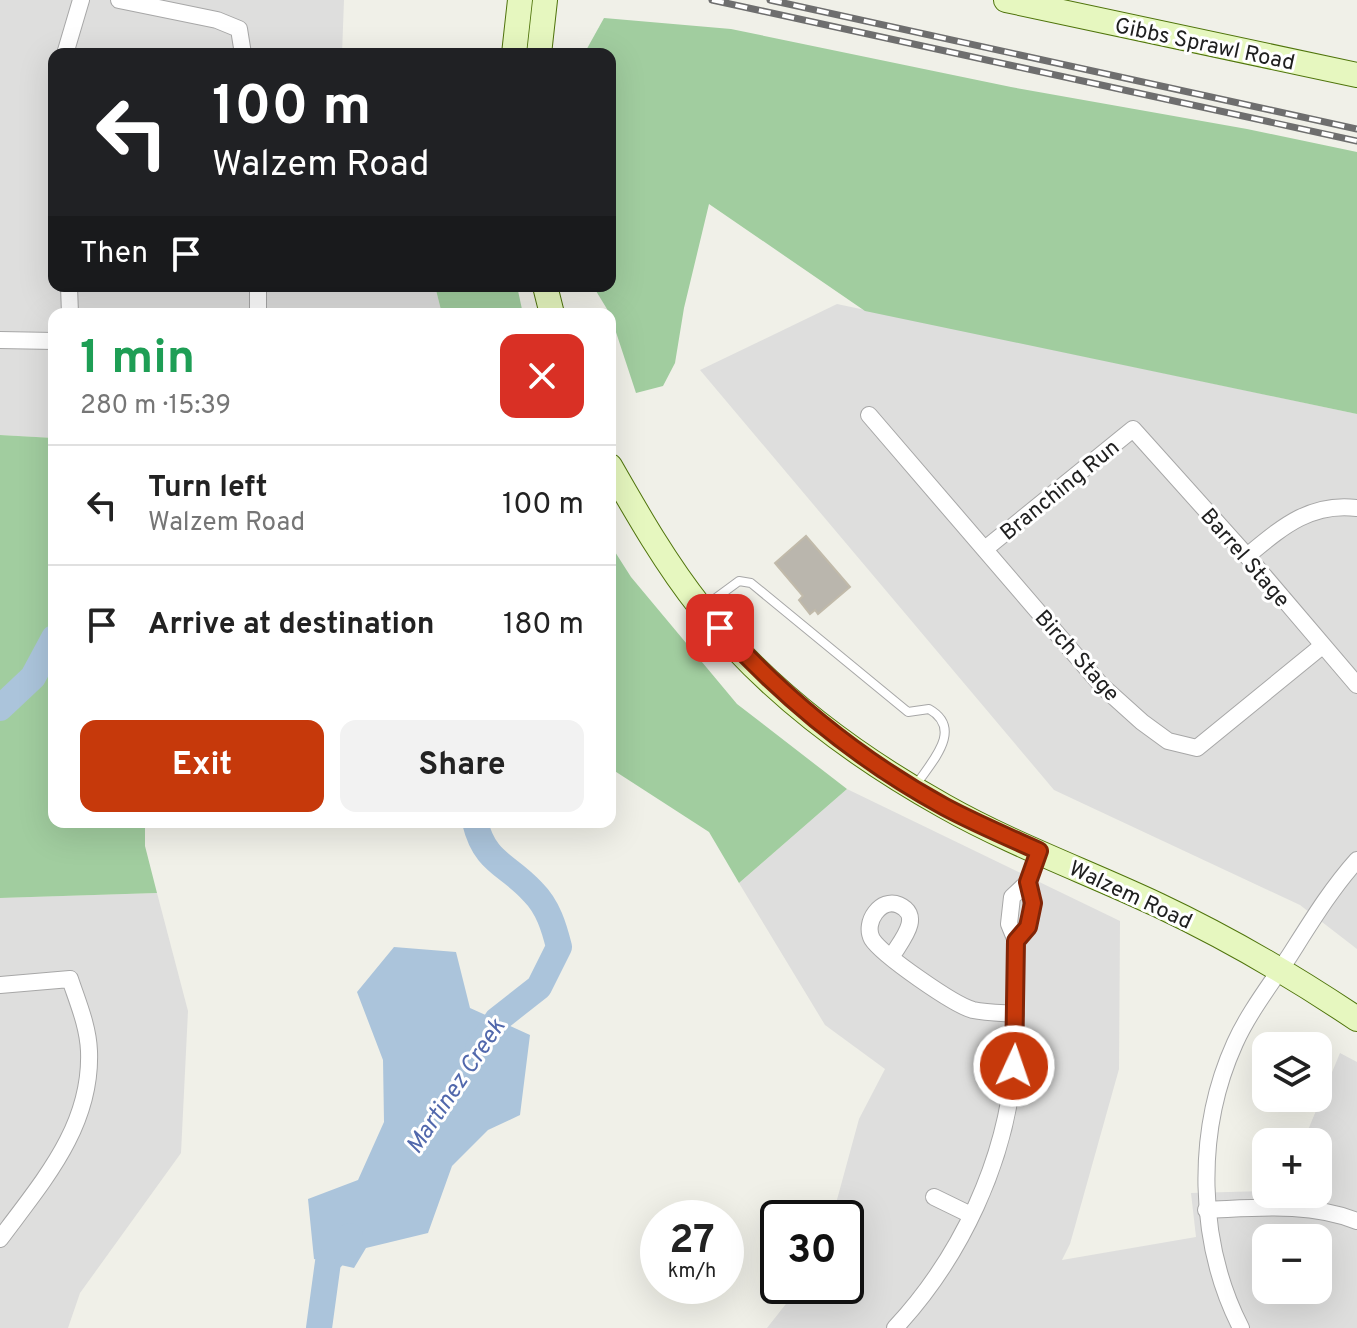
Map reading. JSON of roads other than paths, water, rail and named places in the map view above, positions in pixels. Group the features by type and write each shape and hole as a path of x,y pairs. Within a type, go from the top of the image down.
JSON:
{"main road":[{"path":"515,48 520,0"},
{"path":"540,48 545,0"},
{"name":"Gibbs Sprawl Road","path":"1012,0 1357,75"},
{"name":"Walzem Road","path":"616,477 647,531 702,609 756,667 812,719 877,766 946,808 1199,925 1281,969 1357,1019"}],"street":[{"path":"67,48 81,0"},
{"path":"119,0 217,20 239,29 242,48"},
{"path":"0,340 48,341"},
{"name":"Birch Stage","path":"869,415 1102,686 1168,741 1197,748 1322,646"},
{"name":"Branching Run","path":"985,549 1133,429"},
{"name":"Barrel Stage","path":"1133,429 1357,685"},
{"path":"1247,556 1278,530 1305,514 1327,508 1357,508"},
{"path":"895,1328 935,1280 958,1243 998,1151 1014,1066 1016,941 1028,927 1033,903 1028,882 1039,851"},
{"path":"1241,1328 1225,1288 1206,1210 1210,1125 1222,1078 1240,1033 1324,901 1357,860"},
{"path":"892,956 948,999 973,1010 1016,1014"},
{"path":"0,985 70,979 84,1018 87,1040 87,1090 68,1143 0,1239"},
{"path":"934,1197 971,1215"},
{"path":"1206,1210 1291,1207 1316,1209 1357,1221"},
{"path":"0,1208 15,1218"}],"lane":[{"path":"702,609 739,581 751,583 908,712 929,709 940,715 945,727 945,741 914,788"}],"water":[{"path":"394,947 456,952 470,1008 530,1035 520,1115 488,1130 452,1166 428,1233 366,1248 354,1268 314,1259 308,1199 358,1180 384,1122 383,1060 357,992"}],"waterway":[{"name":"Martinez Creek","path":"0,708 33,677 48,649"},
{"name":"Martinez Creek","path":"477,828 491,855 543,904 559,947 539,987 497,1020 478,1048"},
{"name":"Martinez Creek","path":"319,1328 328,1262 350,1236"}],"railway":[{"path":"712,0 1357,141"},
{"path":"770,0 1357,129"}]}
